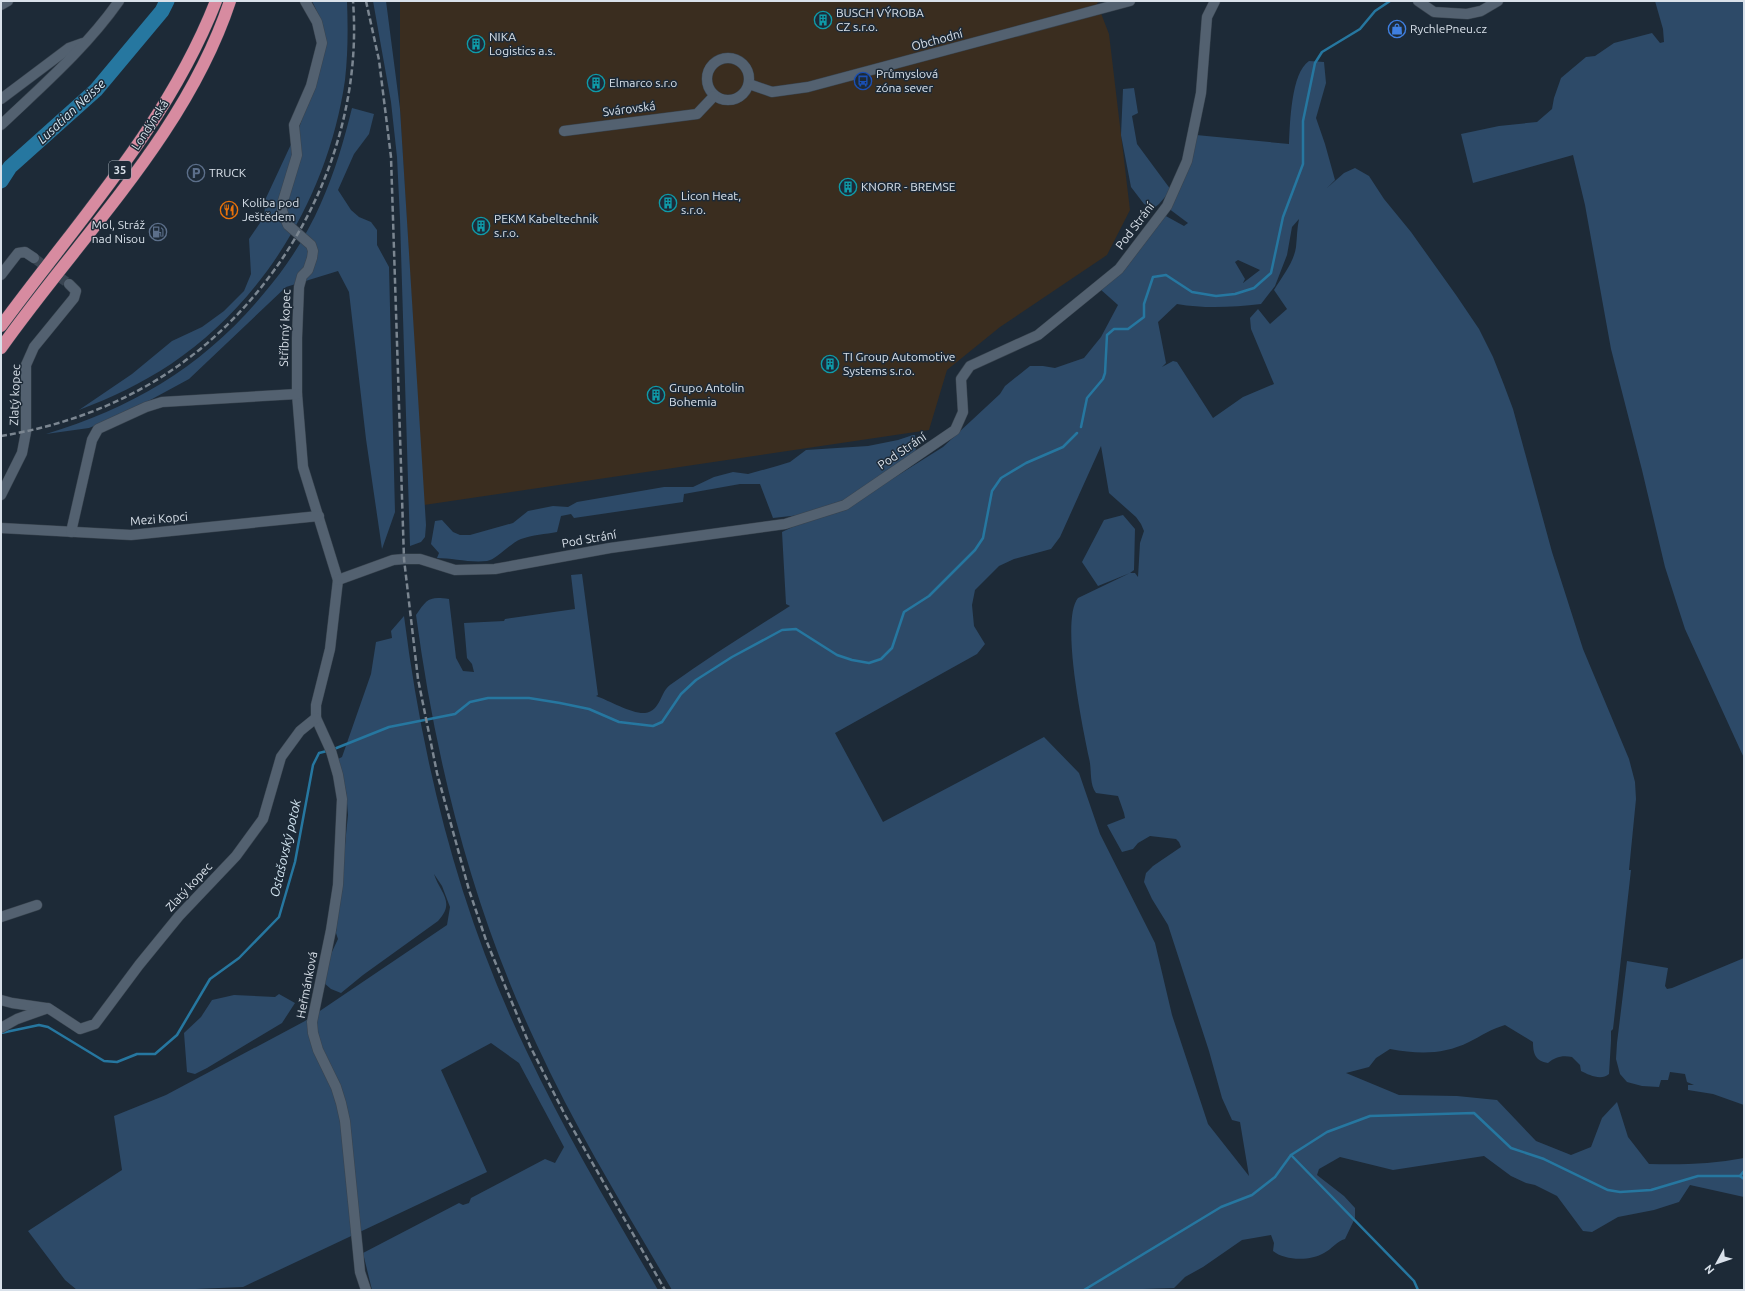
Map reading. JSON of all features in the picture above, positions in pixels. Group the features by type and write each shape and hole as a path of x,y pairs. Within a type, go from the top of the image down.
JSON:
{"highway":[{"name":"Londýnská","path":"1,326 117,174 156,120 193,53 216,1"},
{"name":"Londýnská","path":"1,348 126,186 161,136 197,76 224,20 230,1"}],"street":[{"path":"1,5 8,1"},
{"path":"1,126 87,41 119,1"},
{"name":"Stříbrný kopec","path":"305,1 317,22 322,43 311,86 294,125 297,155 283,201 282,211 288,225 310,244 313,251 308,270 302,276 299,287 297,394 303,466 338,580 330,649 316,705 316,718"},
{"name":"Obchodní","path":"749,84 772,92 808,87 1130,1"},
{"name":"Pod Strání","path":"338,580 393,560 404,559 420,559 455,570 495,569 610,548 785,524 845,505 955,430 963,412 961,379 970,366 1038,335 1119,270 1167,206 1186,161 1201,93 1207,17 1215,1"},
{"path":"1418,1 1434,12 1467,14 1482,11 1498,1"},
{"path":"1,99 69,48 87,41"},
{"path":"722,58 730,58 738,60 745,66 749,74 749,84 741,97 734,100 724,100 714,96 709,90 707,75 710,67 716,62 722,58"},
{"name":"Svárovská","path":"564,131 698,114 714,96"},
{"path":"1,274 18,253 25,252 34,258"},
{"name":"Zlatý kopec","path":"1,495 22,453 26,432 26,365 34,347 74,298 76,291 69,284"},
{"path":"71,532 92,440 98,429 146,407 162,402 297,394"},
{"name":"Mezi Kopci","path":"1,528 131,535 319,516"},
{"name":"Zlatý kopec","path":"1,1000 12,1004 48,1008 80,1029 95,1024 179,916 241,850 263,819 281,758 300,731 316,718"},
{"name":"Heřmánková","path":"316,718 331,751 338,775 342,799 338,885 331,930 313,1017 313,1033 318,1050 342,1103 360,1272 366,1290"},
{"path":"1,917 37,905"},
{"path":"1,1028 17,1019 48,1008"}],"shaded area":[{"path":"312,1 347,1 348,40 345,80 337,122 324,163 308,202 288,240 264,276 236,308 205,338 171,364 149,378 115,395 79,410 132,374 172,341 202,327 224,311 244,291 251,274 249,239 264,217 266,198 300,125 326,47 322,22"},
{"path":"373,1 386,1 400,109 426,525 425,537 421,542 410,546 397,157 391,102"},
{"path":"400,1 1101,1 1097,3 1109,34 1130,210 1107,255 1000,327 947,370 929,430 424,505 400,109"},
{"path":"1655,1 1744,1 1744,758 1685,629 1665,567 1611,349 1585,205 1573,155 1473,183 1461,134 1499,126 1537,122 1552,109 1561,78 1586,57 1595,56 1614,43 1652,33 1660,43 1664,42 1663,29"},
{"path":"1309,61 1324,62 1326,83 1316,118 1335,180 1327,188 1344,173 1355,168 1369,176 1384,199 1411,232 1456,295 1479,329 1493,357 1513,409 1552,552 1583,649 1629,759 1635,782 1636,799 1629,870 1631,870 1613,1029 1611,1031 1609,1074 1599,1077 1584,1073 1581,1071 1580,1065 1572,1057 1559,1057 1548,1063 1544,1062 1534,1053 1533,1042 1505,1025 1450,1049 1430,1052 1410,1052 1390,1049 1376,1058 1369,1067 1346,1073 1399,1095 1457,1096 1497,1100 1536,1141 1571,1155 1591,1147 1602,1118 1617,1102 1628,1137 1649,1164 1697,1164 1744,1158 1744,1197 1690,1185 1679,1202 1654,1210 1618,1217 1592,1232 1583,1231 1557,1196 1535,1185 1526,1183 1511,1176 1484,1156 1393,1170 1340,1157 1319,1169 1317,1175 1344,1196 1355,1208 1355,1218 1345,1239 1339,1241 1319,1256 1305,1259 1284,1257 1273,1251 1274,1243 1271,1235 1242,1240 1203,1267 1185,1277 1174,1288 1113,1290 672,1290 601,1168 551,1075 513,992 493,940 475,887 446,780 424,670 416,615 423,605 429,600 437,598 449,599 456,658 463,671 474,672 472,664 467,658 464,623 504,621 505,619 575,609 571,575 582,574 598,695 596,696 621,707 640,713 650,712 657,705 664,692 670,685 790,606 786,604 782,532 892,479 943,447 1000,394 1005,386 1030,366 1055,368 1084,358 1101,337 1118,305 1100,289 1164,215 1184,226 1188,223 1168,208 1181,187 1196,135 1289,144 1295,87 1298,76 1303,67","holes":["1299,219 1295,253 1274,290 1287,309 1270,324 1258,309 1250,318 1251,329 1274,384 1243,397 1213,418 1177,362 1173,361 1162,367 1166,363 1158,322 1177,304 1198,307 1261,304 1275,286 1287,255 1292,227","1238,260 1260,270 1243,283 1245,279 1235,262","1101,446 1109,493 1136,517 1144,531 1140,543 1138,577 1135,573 1130,573 1078,598 1073,610 1071,628 1072,651 1074,675 1090,762 1092,785 1096,793 1118,796 1125,818 1107,825 1122,852 1133,849 1138,843 1150,836 1176,839 1179,842 1181,847 1153,866 1146,873 1144,882 1152,899 1168,925 1209,1051 1222,1098 1232,1120 1240,1122 1249,1176 1208,1124 1172,1015 1155,943 1100,834 1079,773 1044,737 883,822 835,733 977,654 985,644 974,626 972,605 975,590 999,566 1014,559 1051,549 1060,537"]},
{"path":"1134,88 1138,113 1132,116 1137,144 1171,190 1154,208 1144,204 1131,187 1121,135 1123,89"},
{"path":"352,108 374,114 369,134 354,154 338,190 351,210 359,217 371,222 377,230 377,245 389,267 395,512 382,549 366,439 349,292 338,271 286,287 189,379 130,411 89,428 46,434 109,411 167,380 218,341 242,318 281,271 310,227 331,180"},
{"path":"915,435 916,453 846,499 800,515 773,518 760,484 740,484 684,494 683,502 574,518 571,514 561,516 557,532 516,541 494,558 487,561 437,558 439,553 431,544 435,521 442,520 453,532 460,535 470,535 513,523 528,511 553,506 568,507 577,502 664,487 693,487 714,477 733,472 748,474 790,462 806,450 868,446 898,440"},
{"path":"1123,515 1135,529 1134,570 1098,586 1082,562 1104,520"},
{"path":"404,616 422,728 447,838 463,892 482,946 503,998 541,1081 589,1172 658,1290 372,1290 363,1253 459,1203 463,1205 469,1203 471,1198 545,1159 555,1163 564,1147 519,1063 491,1043 441,1070 487,1172 243,1287 172,1290 77,1290 65,1280 28,1231 122,1170 114,1116 166,1095 305,1021 447,925 450,907 442,886 434,874 446,903 446,908 438,921 363,975 341,993 331,989 324,983 331,954 338,939 336,933 348,815 346,791 338,759 342,757 371,674 376,642 392,638 391,631"},
{"path":"1744,958 1744,1105 1713,1094 1688,1090 1688,1085 1694,1085 1687,1082 1685,1074 1670,1072 1668,1080 1661,1080 1659,1087 1642,1086 1627,1082 1620,1074 1616,1059 1627,961 1668,968 1665,986 1667,989"},
{"path":"279,994 295,1003 282,1023 207,1068 195,1074 187,1072 184,1033 201,1017 212,1000 234,995 275,997"}],"waterway":[{"name":"Lusatian Neisse","path":"1,181 10,167 96,90 162,11 167,1"},
{"name":"Ostašovský potok","path":"1081,427 1087,398 1103,379 1105,373 1107,335 1114,329 1128,329 1144,317 1144,304 1153,277 1166,275 1192,292 1216,296 1235,294 1254,288 1271,273 1283,217 1303,164 1303,121 1315,63 1322,52 1360,29 1375,11 1390,1"},
{"name":"Ostašovský potok","path":"334,749 389,727 455,714 470,702 488,698 529,698 560,703 589,709 619,722 653,726 662,722 681,694 696,680 732,657 782,630 796,629 837,655 852,660 869,663 881,659 892,648 904,612 929,596 975,550 983,538 992,491 1001,478 1026,463 1063,447 1077,433"},
{"name":"Ostašovský potok","path":"1,1033 39,1025 48,1027 104,1061 117,1062 137,1054 155,1054 177,1035 210,979 239,958 279,917 295,862 313,765 319,753 327,751"},
{"path":"1084,1290 1221,1207 1252,1195 1275,1177 1291,1155 1327,1132 1370,1116 1474,1113 1511,1148 1544,1159 1608,1190 1620,1192 1651,1190 1698,1176 1740,1176 1744,1179"},
{"path":"1291,1155 1414,1281 1418,1290"},
{"path":"1740,1176 1744,1171"}],"tunnel":[{"path":"34,258 69,284"}],"railway":[{"path":"1,436 24,432 70,420 113,403 155,381 175,368 216,335 253,297 285,254 312,208 332,158 346,107 353,54 353,1"},
{"path":"366,1 379,60 391,157 404,559 418,679 437,773 469,890 486,940 530,1046 565,1115 665,1290"}],"place":[{"name":"BUSCH VÝROBA CZ s.r.o.","path":"823,20"},
{"name":"RychlePneu.cz","path":"1397,29"},
{"name":"NIKA Logistics a.s.","path":"476,44"},
{"name":"Průmyslová zóna sever","path":"863,81"},
{"name":"Elmarco s.r.o","path":"596,83"},
{"name":"TRUCK","path":"196,173"},
{"name":"KNORR - BREMSE","path":"848,187"},
{"name":"Licon Heat, s.r.o.","path":"668,203"},
{"name":"Koliba pod Ještědem","path":"229,210"},
{"name":"PEKM Kabeltechnik s.r.o.","path":"481,226"},
{"name":"Mol, Stráž nad Nisou","path":"158,232"},
{"name":"TI Group Automotive Systems s.r.o.","path":"830,364"},
{"name":"Grupo Antolin Bohemia","path":"656,395"}]}
